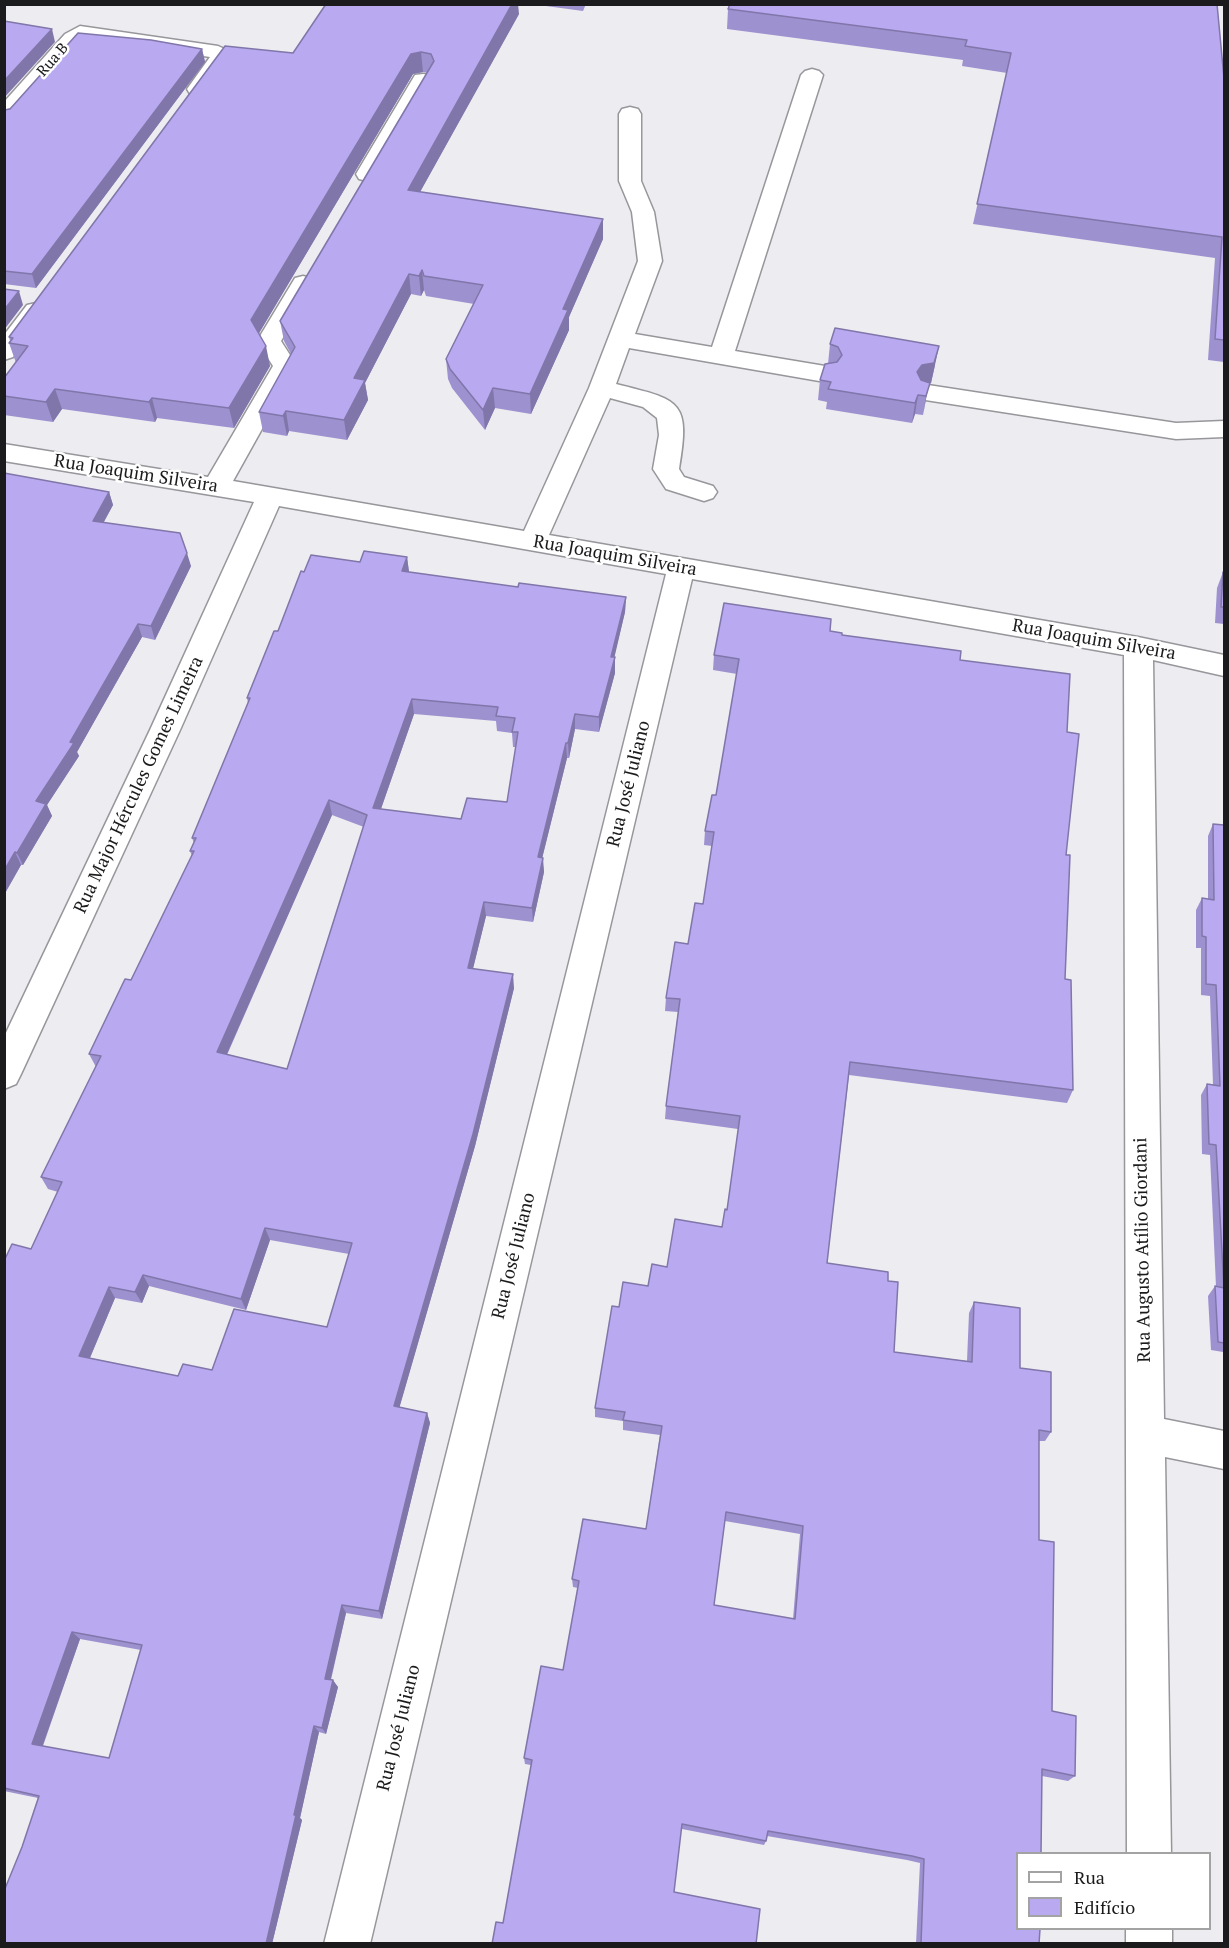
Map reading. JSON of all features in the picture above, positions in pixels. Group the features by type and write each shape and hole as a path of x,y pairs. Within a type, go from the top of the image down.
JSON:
{"street":[{"name":"Rua B","path":"4,116 72,38 80,33 103,34 220,54 220,59 185,107"},
{"path":"721,357 813,75"},
{"path":"358,190 423,80"},
{"path":"533,541 602,388 651,261 643,212 630,181 630,114"},
{"path":"216,487 285,366 269,340 316,261"},
{"path":"4,352 49,294 15,294"},
{"path":"621,339 825,374"},
{"path":"602,388 652,401 670,415 672,435 666,469 675,483 704,492"},
{"path":"928,393 1176,431 1224,429"},
{"name":"Rua Joaquim Silveira","path":"4,452 270,495 1224,664"},
{"name":"Rua Major Hércules Gomes Limeira","path":"4,1074 165,730 270,495"},
{"name":"Rua José Juliano","path":"347,1944 681,569"},
{"name":"Rua Augusto Atílio Giordani","path":"1138,647 1149,1852"},
{"path":"1144,1434 1224,1450"}],"building":[{"path":"326,4 512,4 408,190 603,219 563,309 568,310 530,394 493,388 483,410 450,369 446,359 483,285 424,276 422,270 419,276 409,274 354,378 365,380 344,420 286,411 283,416 259,412 295,347 280,321 434,61 431,54 421,52 411,54 251,320 266,346 229,408 152,398 149,402 55,389 46,402 4,396 4,378 28,346 9,343 13,338 9,337 225,46 293,53"},
{"path":"730,4 1217,4 1224,78 1224,340 1215,339 1222,237 977,204 1011,53 965,46 967,40 728,9"},
{"path":"4,21 52,29 4,81"},
{"path":"78,33 151,40 202,49 32,274 4,271 4,110 10,109"},
{"path":"4,289 19,291 4,310"},
{"path":"835,328 939,346 934,363 922,365 917,372 921,380 930,383 926,396 918,395 915,403 828,389 831,382 820,380 825,364 837,362 842,355 838,347 830,344"},
{"path":"4,473 109,492 93,521 180,533 187,553 151,626 138,624 70,742 74,743 36,801 46,804 4,871"},
{"path":"364,551 407,557 402,571 518,587 519,583 626,597 611,657 615,657 599,717 575,714 568,743 566,743 538,857 543,858 532,908 484,902 468,968 513,974 473,1134 394,1406 427,1413 379,1611 342,1605 325,1679 333,1680 322,1728 314,1726 266,1944 4,1944 4,1891 39,1796 4,1788 4,1261 12,1244 31,1249 62,1182 41,1177 101,1056 89,1054 125,979 131,980 194,851 190,851 196,838 192,838 250,698 247,698 274,631 278,631 301,571 304,572 311,555 360,562","holes":["412,699 498,707 496,716 515,718 512,732 518,732 507,802 467,798 461,819 373,808","329,800 367,815 287,1069 217,1052","265,1228 352,1243 327,1327 234,1309 212,1370 183,1364 178,1376 79,1356 109,1287 135,1292 143,1275 241,1299","72,1632 142,1645 109,1758 32,1744"]},
{"path":"1223,572 1224,607 1221,607"},
{"path":"724,603 831,619 830,631 842,633 842,635 961,651 960,660 1070,674 1067,732 1079,734 1066,855 1070,855 1065,979 1071,980 1073,1090 850,1062 827,1263 888,1272 888,1281 898,1282 894,1352 972,1362 974,1302 1020,1308 1020,1368 1051,1372 1051,1432 1039,1430 1039,1540 1054,1542 1052,1711 1076,1716 1075,1776 1042,1769 1041,1852 1016,1852 1016,1930 1040,1930 1039,1944 921,1944 924,1859 768,1831 766,1841 682,1824 674,1892 760,1909 756,1944 492,1944 496,1922 503,1923 532,1760 524,1758 541,1666 563,1670 579,1581 572,1579 583,1519 646,1529 662,1426 623,1420 625,1412 595,1408 612,1306 619,1307 623,1282 648,1286 652,1264 667,1267 675,1219 722,1227 725,1209 727,1210 740,1116 666,1106 680,999 666,998 675,942 688,944 695,903 703,904 714,832 705,831 712,795 716,795 739,659 714,655","holes":["726,1512 803,1526 795,1619 714,1605"]},
{"path":"1213,824 1224,825 1224,1288 1216,1145 1209,1144 1207,1084 1220,1086 1216,985 1206,984 1206,937 1202,936 1202,898 1214,900"},
{"path":"1215,1286 1224,1288 1224,1343 1218,1342"}]}
